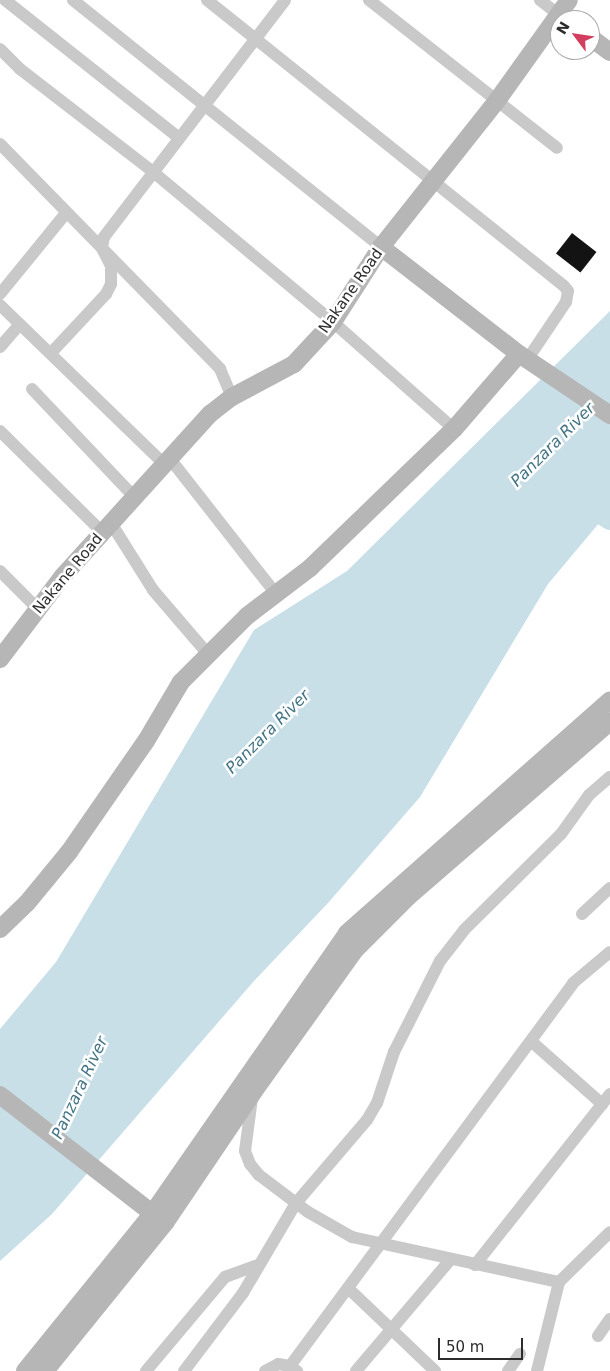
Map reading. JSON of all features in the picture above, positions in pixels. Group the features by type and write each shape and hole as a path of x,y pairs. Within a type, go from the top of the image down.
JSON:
{"street":[{"path":"0,6 5,0 178,137"},
{"path":"73,0 381,247 528,361 610,415"},
{"path":"0,929 27,903 69,852 146,741 180,682 208,653 276,594 310,568 454,429 528,361 566,302 568,291 207,0"},
{"path":"51,353 76,328 111,284 111,266 102,248 104,237 178,137 285,0"},
{"path":"369,0 496,102 557,148"},
{"path":"540,0 553,10"},
{"name":"Nakane Road","path":"0,659 38,609 107,527 169,463 210,414 232,397 294,364 333,322 381,247 550,32"},
{"path":"0,49 20,69 152,172 333,322 454,429"},
{"path":"0,144 220,369 232,397"},
{"path":"0,294 66,213"},
{"path":"0,305 169,463 276,594"},
{"path":"0,347 20,324"},
{"path":"32,389 135,498"},
{"path":"0,431 107,527 153,590 208,653"},
{"path":"0,571 38,609"},
{"path":"558,1282 381,1245 352,1237 296,1203 259,1175 245,1151 248,1086 348,933 610,700"},
{"path":"45,1371 154,1215 248,1086 374,929 610,722"},
{"path":"184,1371 243,1292 256,1266 296,1203 367,1120 377,1103 394,1052 440,961 464,930 561,834 589,794 610,777"},
{"path":"582,914 610,888"},
{"path":"265,1371 278,1364 293,1368 381,1245 532,1042 573,983 610,952"},
{"path":"532,1042 602,1104"},
{"path":"475,1265 610,1094"},
{"path":"0,1095 154,1215"},
{"path":"25,1371 154,1215"},
{"path":"537,1371 558,1282 610,1232"},
{"path":"356,1371 450,1260"},
{"path":"146,1371 224,1277 256,1266"},
{"path":"349,1289 435,1371"},
{"path":"598,1336 610,1319"},
{"path":"508,1371 520,1354"}],"water":[{"name":"Panzara River","path":"610,311 610,510 548,584 420,797 328,903 254,981 52,1214 0,1261 0,1029 56,962 254,630 347,571"}],"building":[{"path":"572,233 596,252 580,273 556,253"}],"waterway":[{"path":"582,502 610,520"}]}
